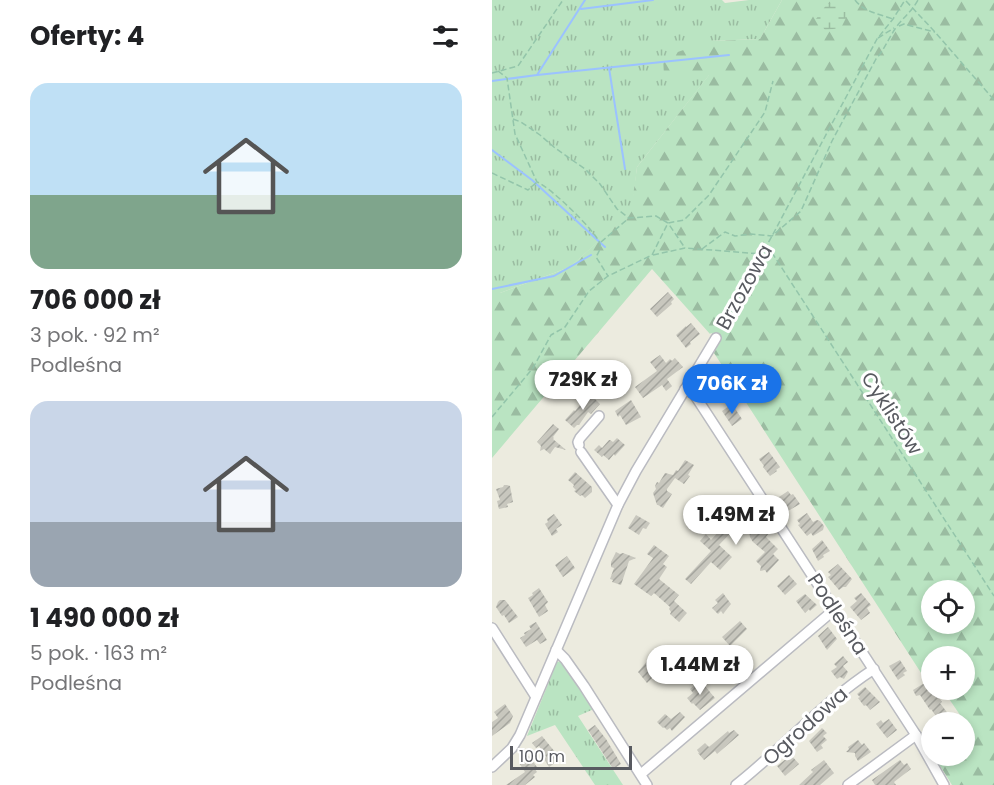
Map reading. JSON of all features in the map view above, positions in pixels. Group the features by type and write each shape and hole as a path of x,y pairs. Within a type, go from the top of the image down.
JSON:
{"street":[{"name":"Brzozowa","path":"492,767 512,748 520,735 618,505 716,338"},
{"name":"Podleśna","path":"685,389 694,394 835,609 916,735 944,785"},
{"path":"599,416 578,442 618,505"},
{"path":"640,774 835,609"},
{"path":"492,628 536,697"},
{"path":"556,651 565,659 584,686 647,785"},
{"name":"Ogrodowa","path":"736,785 814,716 874,669"},
{"path":"848,785 916,735"}],"path":[{"path":"492,73 518,66 563,0"},
{"path":"855,0 872,13 893,19"},
{"path":"905,0 936,32 994,100"},
{"name":"Brzozowa","path":"716,338 877,39 905,0"},
{"path":"702,249 724,232 735,236 751,234 772,236 801,211 832,141 876,59 896,27 914,8 918,0"},
{"path":"877,39 904,24 936,32"},
{"path":"498,71 507,78 515,134 537,182 543,184 570,207 588,226 600,242 601,247 596,257 608,276"},
{"path":"668,222 684,220 709,195 765,112 773,81"},
{"path":"513,119 540,135 585,169 600,184 616,209 629,218"},
{"path":"492,173 528,190 537,182"},
{"path":"600,242 629,218 656,216 668,222 685,248"},
{"path":"652,255 668,222"},
{"name":"Cyklistów","path":"767,245 994,596"},
{"path":"492,417 533,368 551,335 565,327 589,291 608,276 652,255 685,248 762,254"}],"green space":[{"path":"492,0 722,0 725,3 782,0 760,39 710,41 710,74 637,167 632,211 570,267 500,293 492,293"},
{"path":"782,0 994,0 994,785 952,785 940,766 975,766 975,712 958,712 950,700 975,700 975,646 921,646 921,673 714,353 721,339 710,334 652,269 492,458 492,293 500,293 570,267 631,211 637,167 709,75 664,75 663,57 710,41 760,39"},
{"path":"845,0 850,10 841,28 825,30 816,19 827,4"},
{"path":"562,661 594,709 578,716 623,785 595,785 555,725 527,736 557,662"}],"building":[{"path":"668,292 674,299 672,304 657,317 650,309"},
{"path":"691,323 700,334 686,348 676,335"},
{"path":"660,355 666,363 675,358 683,367 667,379 672,386 666,391 662,385 643,398 635,387 657,371 650,362"},
{"path":"590,394 600,404 591,414 588,412 574,428 565,420"},
{"path":"631,400 641,417 626,425 615,411"},
{"path":"732,404 742,419 732,426 722,411"},
{"path":"553,424 559,429 553,439 566,450 555,447 550,454 544,449 540,451 541,446 537,442"},
{"path":"617,438 625,445 609,460 594,450 599,445 602,448 609,440 613,442"},
{"path":"769,452 780,467 770,476 759,459"},
{"path":"685,460 694,465 688,475 690,476 684,484 675,478 667,489 672,494 663,508 657,505 653,493 657,482 659,483 665,473 673,475"},
{"path":"575,472 592,487 592,492 585,498 574,491 576,490 574,485 568,480"},
{"path":"504,485 510,486 513,502 507,504 508,507 499,509 497,501 500,500 496,489"},
{"path":"788,491 800,504 788,511 779,497"},
{"path":"739,509 753,522 758,517 759,523 769,533 766,537 778,549 773,554 779,560 767,573 765,570 760,571 761,566 756,561 765,552 753,542 749,530 741,522 719,545 732,557 720,570 711,562 691,584 685,579 711,551 700,541 706,534 711,540"},
{"path":"807,513 813,522 820,521 824,526 823,530 813,536 811,533 807,536 798,525 800,524 797,520"},
{"path":"554,514 562,525 552,536 545,524 548,522 547,519"},
{"path":"636,515 650,523 639,535 628,528"},
{"path":"822,540 830,551 818,561 812,549"},
{"path":"654,545 669,556 663,564 667,567 659,579 679,595 674,601 687,613 679,622 670,614 670,607 654,593 651,596 634,584 653,558 647,554"},
{"path":"616,552 636,558 629,561 621,585 610,579 614,568 611,567 611,562"},
{"path":"567,556 575,568 563,577 555,565"},
{"path":"838,564 852,579 846,587 839,590 828,577 831,575 828,572"},
{"path":"789,575 797,584 785,595 777,586"},
{"path":"539,588 548,602 545,605 548,611 539,617 528,598"},
{"path":"723,593 731,604 723,614 721,611 718,614 712,608 718,603 715,600"},
{"path":"861,593 871,605 867,608 870,613 861,620 850,607 857,601 854,598"},
{"path":"805,594 817,605 805,613 796,601"},
{"path":"500,600 505,600 518,617 509,623 496,607"},
{"path":"740,621 747,629 730,646 722,637"},
{"path":"536,622 547,640 540,644 537,640 526,647 520,638 531,629 529,626"},
{"path":"828,627 837,639 827,650 818,636"},
{"path":"843,656 848,662 843,666 848,672 844,679 840,677 837,679 831,671 837,667 834,664"},
{"path":"648,660 660,660 664,666 647,683 638,672"},
{"path":"900,660 907,671 898,680 889,666"},
{"path":"700,680 715,698 700,710 687,698 693,693 690,689"},
{"path":"921,685 921,696 916,696 913,690"},
{"path":"865,687 880,702 870,710 866,705 864,706 857,694"},
{"path":"923,700 941,700 940,703 947,712 933,712"},
{"path":"505,704 513,716 510,723 492,736 492,722 498,718 494,712"},
{"path":"680,712 685,717 672,731 670,728 667,730 663,728 657,722 665,714 671,719"},
{"path":"889,719 897,730 887,738 876,724 881,720 883,723"},
{"path":"595,725 621,764 613,769 588,730"},
{"path":"822,728 827,733 823,736 827,740 821,745 823,748 817,752 809,741"},
{"path":"734,730 739,735 717,754 715,751 704,760 698,753 697,750 705,743 709,747 728,731 729,733"},
{"path":"542,736 555,752 553,754 558,761 549,767 539,746 536,748 532,743"},
{"path":"858,740 862,745 864,743 871,752 858,761 855,753 846,752 848,747"},
{"path":"791,755 799,764 785,776 777,766"},
{"path":"529,756 537,767 535,769 537,772 533,775 535,777 525,785 506,785 525,772 519,763"},
{"path":"824,760 834,773 820,785 799,785 813,772 811,770"},
{"path":"900,760 904,765 907,763 911,769 894,782 896,785 875,785 872,780"}],"waterway":[{"path":"492,81 537,75 585,0"},
{"path":"581,9 653,0"},
{"path":"537,75 729,55"},
{"path":"609,68 625,169"},
{"path":"492,150 532,180 605,247"},
{"path":"492,289 554,276 591,255"}]}
